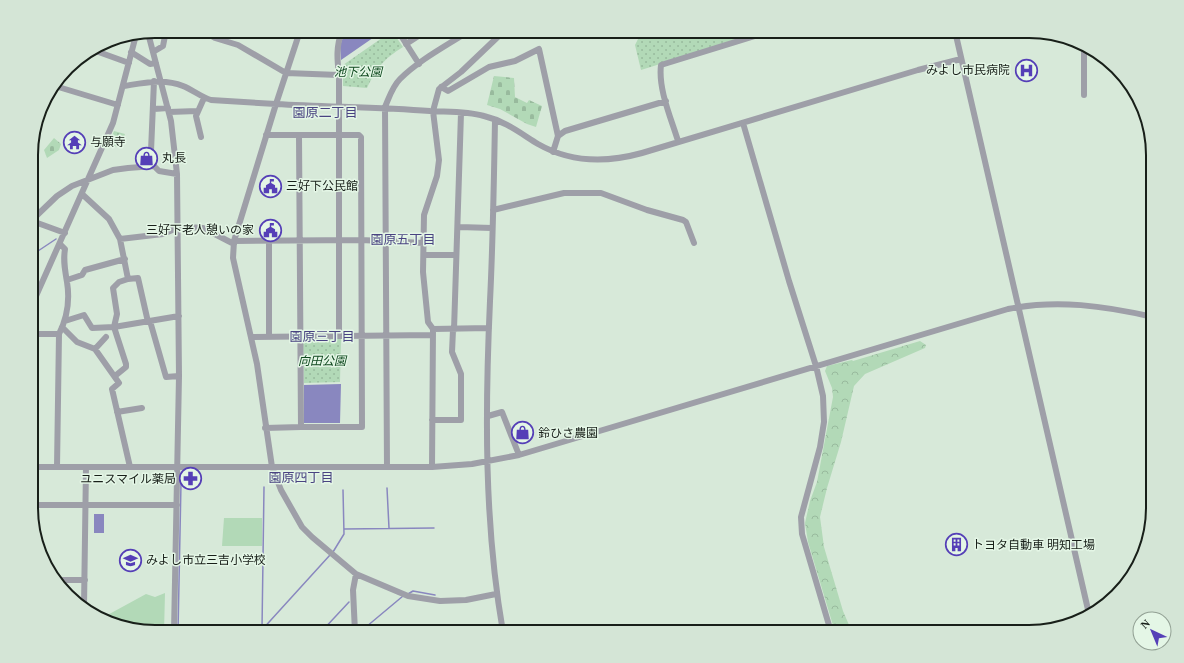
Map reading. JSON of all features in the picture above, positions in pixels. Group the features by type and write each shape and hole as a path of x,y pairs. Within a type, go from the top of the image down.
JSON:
{"street":[{"path":"150,38 175,138 177,174 179,376 174,625"},
{"path":"153,52 162,46 164,38"},
{"path":"215,38 238,45 286,73 339,74"},
{"path":"298,38 266,135 234,243 233,258 252,337 272,467 281,490 302,527 356,574 408,596 440,601 466,600 496,594"},
{"path":"339,38 337,53 339,74 339,336"},
{"path":"402,38 419,64"},
{"path":"406,44 415,38"},
{"path":"387,467 385,336 386,107 393,89 399,80 419,64 459,38"},
{"path":"432,467 432,332 428,322 423,272 424,215 437,176 439,160 433,111 441,87 461,72 495,38"},
{"path":"678,141 666,101 660,74 662,65 749,38"},
{"path":"956,38 1088,609"},
{"path":"38,292 113,123 124,86 135,40"},
{"path":"441,87 448,91 484,69 515,61 539,49 558,136 553,152"},
{"path":"99,52 129,63"},
{"path":"132,52 150,64 156,64"},
{"path":"1084,52 1084,95"},
{"path":"124,86 154,81 180,85 204,98 216,101 339,108 386,107 485,116 510,125 553,152 584,160 614,160 743,123 903,74 961,59"},
{"path":"154,81 151,151 154,166 159,171 177,174"},
{"path":"60,87 118,105"},
{"path":"201,137 197,125 197,111 204,98"},
{"path":"558,136 565,131 666,101"},
{"path":"154,109 197,111"},
{"path":"432,420 461,420 461,374 452,352 456,255 459,227 462,113"},
{"path":"495,120 487,462 490,536 496,594 502,625"},
{"path":"743,123 789,281 816,366 823,396 824,422 820,447 802,517 802,534 829,625"},
{"path":"265,428 362,427 361,137 359,135 266,135"},
{"path":"299,136 301,427"},
{"path":"38,215 64,190 78,183 106,172 122,168 154,166"},
{"path":"493,210 564,193 601,193 632,205 683,220 686,222 694,243"},
{"path":"82,194 109,219 120,239 128,279"},
{"path":"38,223 65,233"},
{"path":"459,227 492,228"},
{"path":"120,239 152,234 163,234 177,228 203,228 234,243 362,240 424,243"},
{"path":"269,242 269,336"},
{"path":"57,467 59,334 65,321 68,305 67,280 63,265 65,249 60,244"},
{"path":"424,255 456,255"},
{"path":"67,280 82,276 85,270 125,259"},
{"path":"115,376 126,367 126,364 114,327 117,314 113,288 119,282 138,278 149,322 166,377 179,376"},
{"path":"38,466 178,468 432,467 487,462 519,455 1018,307 1082,304 1146,315"},
{"path":"65,321 84,315 92,328 114,327 179,316"},
{"path":"62,327 77,342 94,349 119,383 112,389 130,467"},
{"path":"252,337 385,336 489,328"},
{"path":"38,334 59,334"},
{"path":"94,349 106,337"},
{"path":"117,412 142,408"},
{"path":"488,416 502,412 519,455"},
{"path":"84,601 86,467"},
{"path":"38,505 177,505"},
{"path":"355,625 353,590 356,574"},
{"path":"63,580 85,580"}],"green space":[{"name":"池下公園","path":"382,38 397,38 403,47 382,64 374,74 367,88 343,86 343,65"},
{"path":"638,38 744,38 641,70 635,45"},
{"path":"494,76 514,78 515,97 527,103 529,100 542,106 536,127 527,124 500,109 487,105"},
{"path":"114,131 125,134 120,148 109,144"},
{"path":"54,138 61,144 59,150 47,158 44,150"},
{"name":"向田公園","path":"303,339 341,339 340,382 304,383"},
{"path":"920,341 926,345 925,348 865,374 854,386 841,442 820,517 824,547 843,611 849,625 833,625 808,542 805,523 810,501 817,482 833,397 832,388 825,371 827,366 853,361"},
{"path":"224,518 262,518 262,546 222,546"},
{"path":"165,593 164,625 140,624 125,621 108,615 146,594 155,597"}],"water":[{"path":"343,38 373,38 341,60 340,46"},
{"path":"341,384 340,423 304,423 304,385"},
{"path":"94,514 104,514 104,533 94,533"}],"waterway":[{"path":"38,251 56,239"},
{"path":"178,625 181,483"},
{"path":"262,625 264,487"},
{"path":"387,488 389,528"},
{"path":"333,552 344,534 343,490"},
{"path":"344,529 434,528"},
{"path":"266,625 330,555"},
{"path":"408,594 413,591 435,595"},
{"path":"368,625 403,596"},
{"path":"328,625 349,602"}],"place":[{"name":"みよし市民病院","path":"1026,70"},
{"name":"与願寺","path":"74,142"},
{"name":"丸長","path":"147,158"},
{"name":"三好下公民館","path":"270,186"},
{"name":"三好下老人憩いの家","path":"270,230"},
{"name":"鈴ひさ農園","path":"523,433"},
{"name":"ユニスマイル薬局","path":"191,479"},
{"name":"トヨタ自動車 明知工場","path":"956,545"},
{"name":"みよし市立三吉小学校","path":"130,560"}],"district":[{"name":"園原二丁目","path":"325,112"},
{"name":"園原五丁目","path":"403,239"},
{"name":"園原三丁目","path":"322,336"},
{"name":"園原四丁目","path":"301,477"}]}
